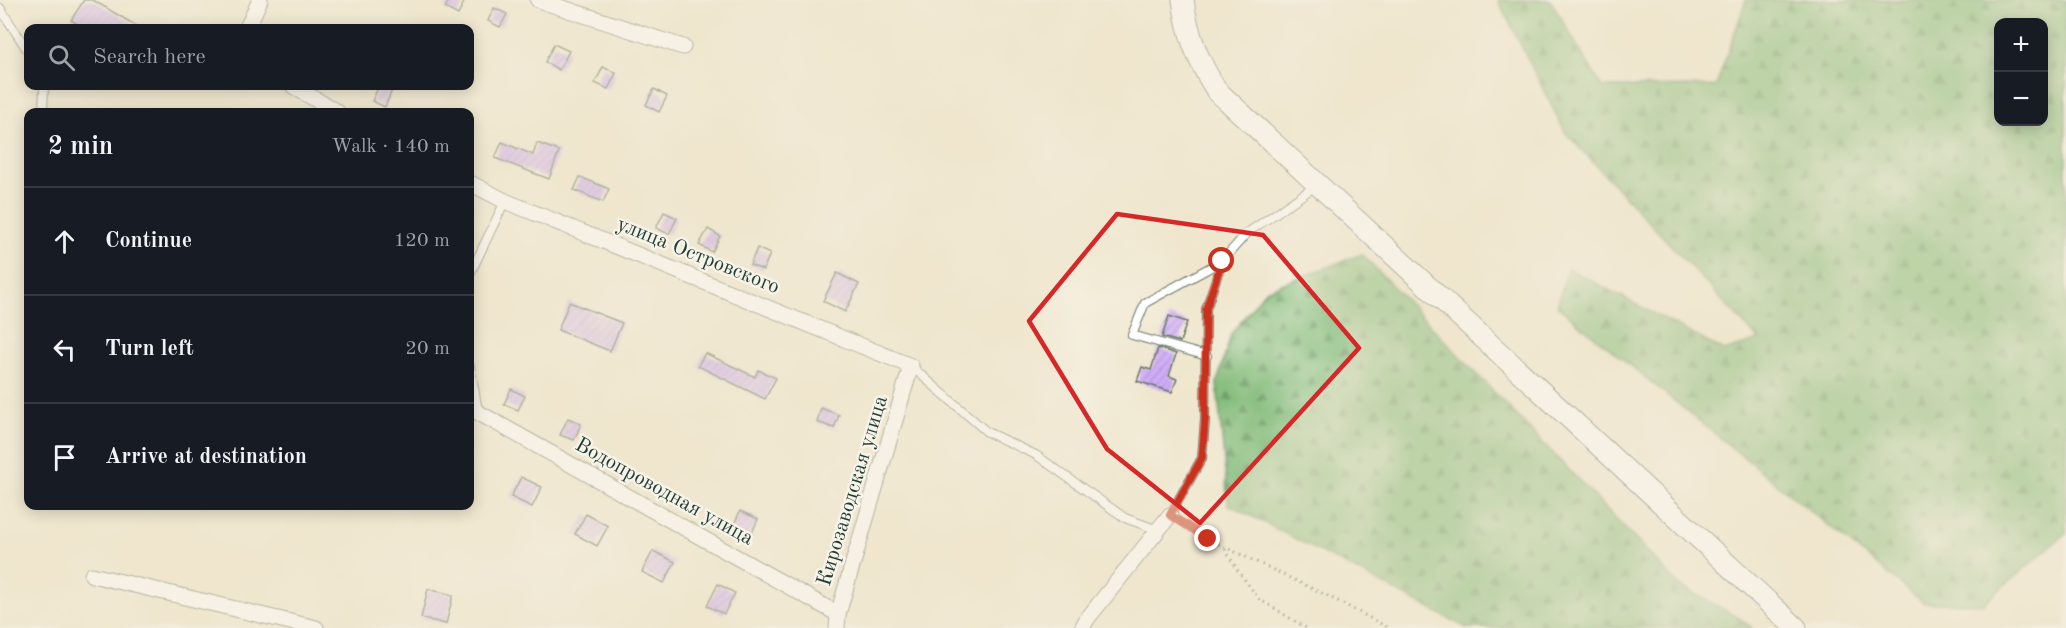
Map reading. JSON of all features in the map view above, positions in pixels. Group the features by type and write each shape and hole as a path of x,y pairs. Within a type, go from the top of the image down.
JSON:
{"main road":[{"path":"1183,0 1186,20 1201,65 1217,91 1796,628"}],"street":[{"path":"249,24 260,0"},
{"path":"538,0 683,47"},
{"path":"300,90 330,108"},
{"name":"улица Островского","path":"474,185 505,201 911,366"},
{"name":"Кирозаводская улица","path":"837,621 911,366"},
{"name":"Водопроводная улица","path":"474,409 837,621"},
{"path":"1082,628 1170,515"},
{"path":"92,575 316,628"}],"lane":[{"path":"0,8 24,45"},
{"path":"43,108 44,90"},
{"path":"1207,356 1132,336 1145,303 1222,261 1247,233 1319,184"},
{"path":"474,266 505,201"},
{"path":"1170,515 1202,458 1207,356 1206,309 1222,261"},
{"path":"911,366 987,432 1036,455 1125,519 1158,530"}],"path":[{"path":"1170,515 1208,539 1389,628"},
{"path":"1224,547 1259,599 1306,628"}],"highlighted area":[{"path":"1117,214 1263,235 1359,348 1200,523 1107,449 1029,321"}],"green space":[{"path":"1498,0 1550,0 1602,87 1716,86 1746,0 2066,0 2066,533 1983,604 1924,603 1557,306 1568,268 1724,351 1759,340 1565,132"},
{"path":"1362,254 1680,586 1741,619 1752,628 1467,628 1228,504 1217,383 1231,334 1266,290"}],"building":[{"path":"84,0 93,0 133,24 78,24 71,20"},
{"path":"449,0 465,0 458,15 445,8"},
{"path":"494,8 507,14 500,27 488,21"},
{"path":"554,44 569,51 559,70 545,62"},
{"path":"603,67 616,73 608,89 595,83"},
{"path":"654,89 667,96 659,112 646,105"},
{"path":"377,90 392,90 385,107 372,101"},
{"path":"502,142 533,155 537,143 559,151 549,179 495,158"},
{"path":"580,177 609,189 603,202 574,190"},
{"path":"664,212 677,218 669,234 656,228"},
{"path":"708,229 720,236 712,252 699,245"},
{"path":"757,248 770,254 763,270 750,265"},
{"path":"837,273 859,284 845,312 823,301"},
{"path":"569,302 622,323 610,351 558,330"},
{"path":"1169,316 1187,322 1180,342 1162,337"},
{"path":"1158,348 1176,354 1169,376 1177,379 1172,392 1137,381 1142,367 1151,370"},
{"path":"705,353 755,377 758,370 776,378 765,399 698,366"},
{"path":"511,389 525,396 518,410 504,404"},
{"path":"821,408 839,415 834,428 817,422"},
{"path":"568,418 581,424 574,440 560,435"},
{"path":"521,477 542,487 532,507 511,497"},
{"path":"740,511 758,519 748,542 730,534"},
{"path":"586,514 608,526 597,546 575,534"},
{"path":"653,551 675,562 664,583 642,572"},
{"path":"718,584 735,593 724,614 707,606"},
{"path":"428,589 453,595 446,624 421,618"}],"route":[{"path":"1208,539 1170,515 1202,458 1207,356 1206,309 1222,261"}]}
